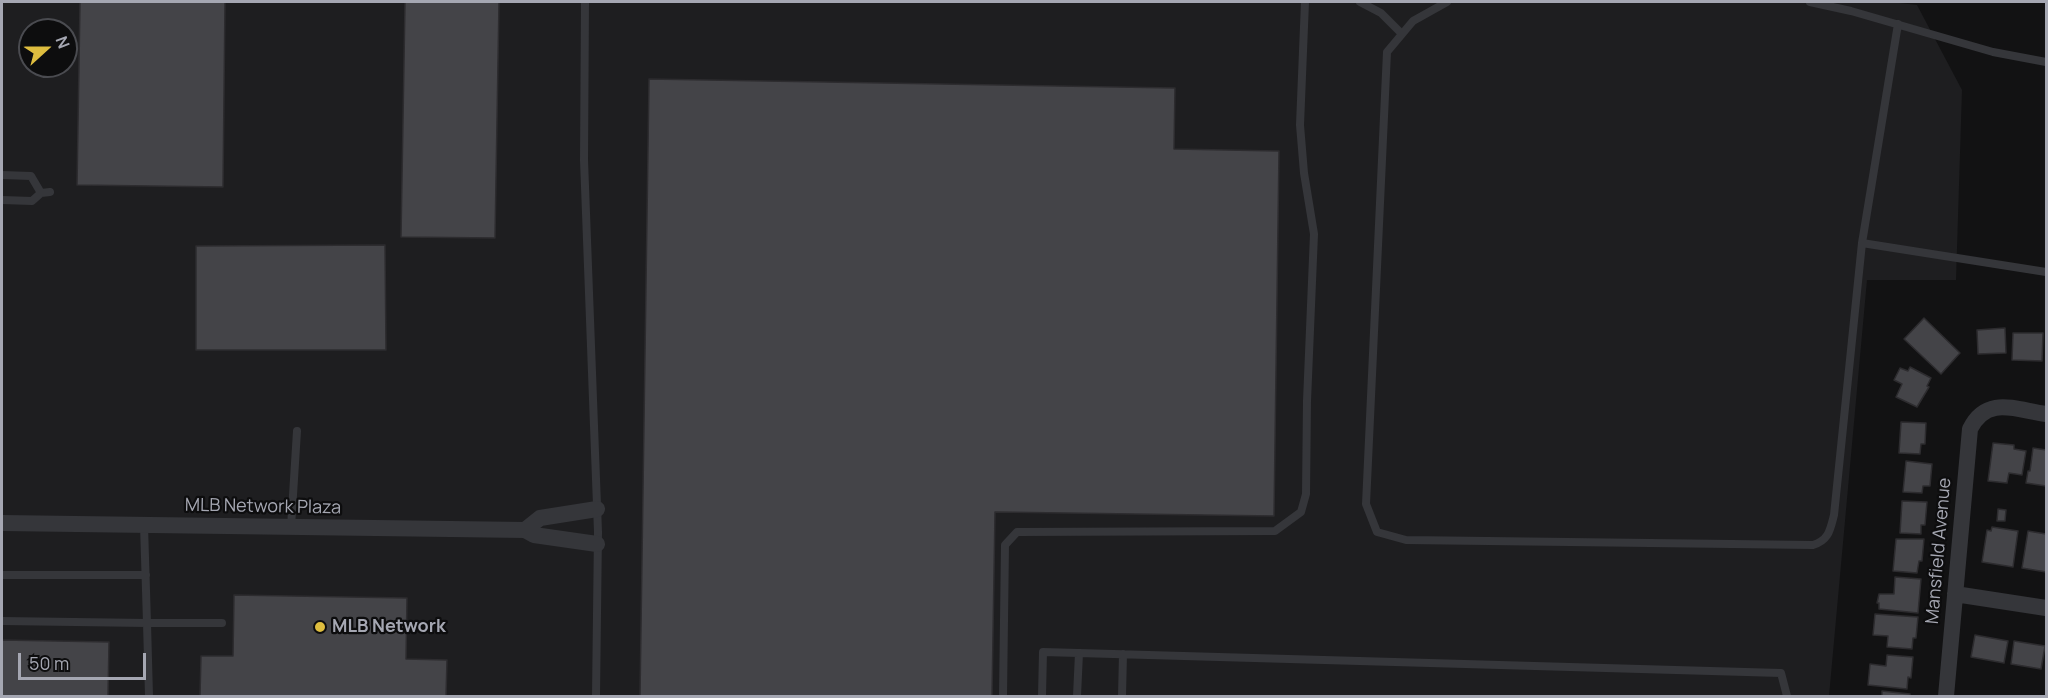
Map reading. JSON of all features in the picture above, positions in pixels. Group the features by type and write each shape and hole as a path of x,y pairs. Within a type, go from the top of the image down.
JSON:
{"street":[{"name":"Mansfield Avenue","path":"1946,696 1970,429 1981,412 1990,408 2000,407 2046,414"},
{"path":"597,509 540,518 525,530 534,535 597,544"},
{"name":"MLB Network Plaza","path":"2,524 525,530"},
{"path":"1955,594 2046,608"}],"lane":[{"path":"585,2 584,160 597,509 596,696"},
{"path":"1003,696 1005,545 1017,532 1275,531 1301,512 1306,494 1307,401 1314,234 1304,173 1300,125 1305,2"},
{"path":"1360,2 1381,13 1402,34"},
{"path":"1447,2 1413,21 1387,52 1386,64 1366,504 1377,532 1406,540 1813,545 1821,543 1829,536 1834,515 1862,243 1898,24"},
{"path":"1810,2 1898,24 1993,52 2046,62"},
{"path":"2,175 31,176 45,193 32,201 2,200"},
{"path":"1862,243 2046,272"},
{"path":"291,527 297,431"},
{"path":"144,525 148,696"},
{"path":"2,575 146,575"},
{"path":"2,621 222,623"},
{"path":"1042,696 1043,652 1781,673 1787,696"},
{"path":"1077,696 1079,653"},
{"path":"1122,696 1123,654"}],"shaded area":[{"path":"2,2 1890,2 1917,5 1962,90 1956,280 1867,280 1829,696 2,696"}],"building":[{"path":"80,2 225,2 223,187 77,185"},
{"path":"405,2 499,2 495,238 401,237"},
{"path":"649,79 1175,88 1174,149 1279,151 1274,516 995,512 992,696 640,696"},
{"path":"385,245 386,350 196,350 196,246"},
{"path":"1924,318 1960,353 1941,374 1904,339"},
{"path":"2005,328 2006,353 1978,354 1977,330"},
{"path":"2013,333 2043,333 2042,361 2012,360"},
{"path":"1910,367 1931,378 1927,386 1929,387 1917,407 1896,397 1902,384 1894,380 1900,368 1908,371"},
{"path":"1901,422 1926,423 1925,444 1921,444 1920,454 1899,453"},
{"path":"1993,443 2014,445 2014,449 2026,451 2022,475 2009,473 2007,483 1988,481"},
{"path":"2033,448 2046,450 2046,486 2026,483"},
{"path":"1906,461 1932,464 1930,486 1923,486 1922,493 1903,492"},
{"path":"1902,501 1927,502 1925,525 1921,525 1921,534 1900,533"},
{"path":"1998,509 2006,510 2005,521 1997,521"},
{"path":"1992,527 2018,531 2013,567 1982,562 1987,530 1991,531"},
{"path":"2028,531 2046,534 2046,572 2022,568"},
{"path":"1896,539 1924,539 1922,561 1919,561 1917,573 1893,571"},
{"path":"1895,577 1921,579 1918,613 1879,609 1879,603 1877,603 1879,594 1894,594"},
{"name":"MLB Network","path":"234,595 407,598 406,659 447,660 446,696 200,696 201,656 233,656"},
{"path":"1875,614 1918,617 1916,638 1913,638 1912,649 1887,647 1888,636 1873,635"},
{"path":"1975,635 2008,641 2004,663 1971,657"},
{"path":"2,640 109,642 108,696 2,696"},
{"path":"2014,641 2045,646 2041,669 2011,664"},
{"path":"1887,655 1913,657 1911,678 1908,677 1907,689 1868,685 1870,664 1886,666"},
{"path":"1882,691 1910,694 1910,696 1882,696"}],"place":[{"name":"MLB Network","path":"320,627"}]}
